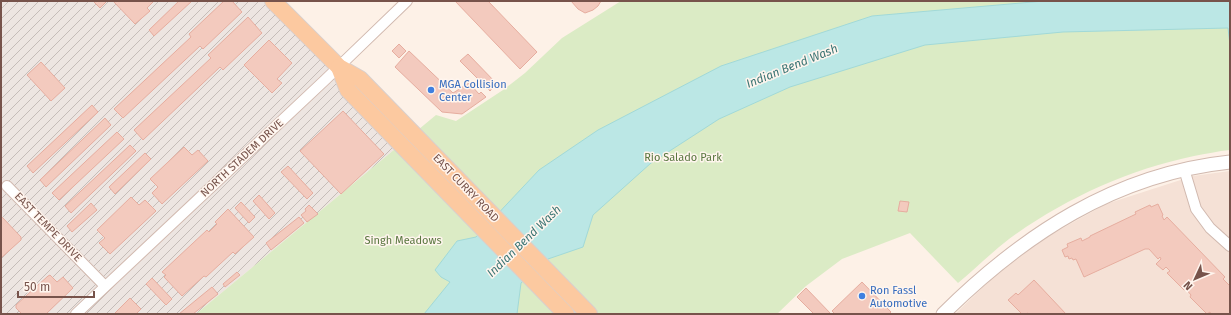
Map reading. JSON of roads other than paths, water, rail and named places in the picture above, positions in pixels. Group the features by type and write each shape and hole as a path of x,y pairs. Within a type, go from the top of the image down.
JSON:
{"main road":[{"name":"EAST CURRY ROAD","path":"273,1 339,67 360,79 588,314"},
{"name":"EAST CURRY ROAD","path":"339,67 348,90 566,314"}],"street":[{"name":"NORTH STADEM DRIVE","path":"76,314 339,67 407,1"},
{"path":"943,314 995,266 1021,246 1063,218 1101,198 1145,180 1184,169 1230,162"},
{"path":"1184,169 1196,209 1210,228 1230,246"},
{"name":"EAST TEMPE DRIVE","path":"7,186 105,286"}],"water":[{"name":"Indian Bend Wash","path":"1044,1 1230,1 1230,45 1228,28 1063,32 925,45 790,87 719,119 651,163 593,215 583,247 548,259 521,283 517,314 424,314 450,282 441,277 435,270 457,241 476,237 539,170 598,130 721,66 872,16"}],"place":[{"name":"MGA Collision Center","path":"431,90"},
{"name":"Ron Fassl Automotive","path":"862,296"}],"park label":[{"name":"Rio Salado Park","path":"683,157"},
{"name":"Singh Meadows","path":"403,240"}]}
